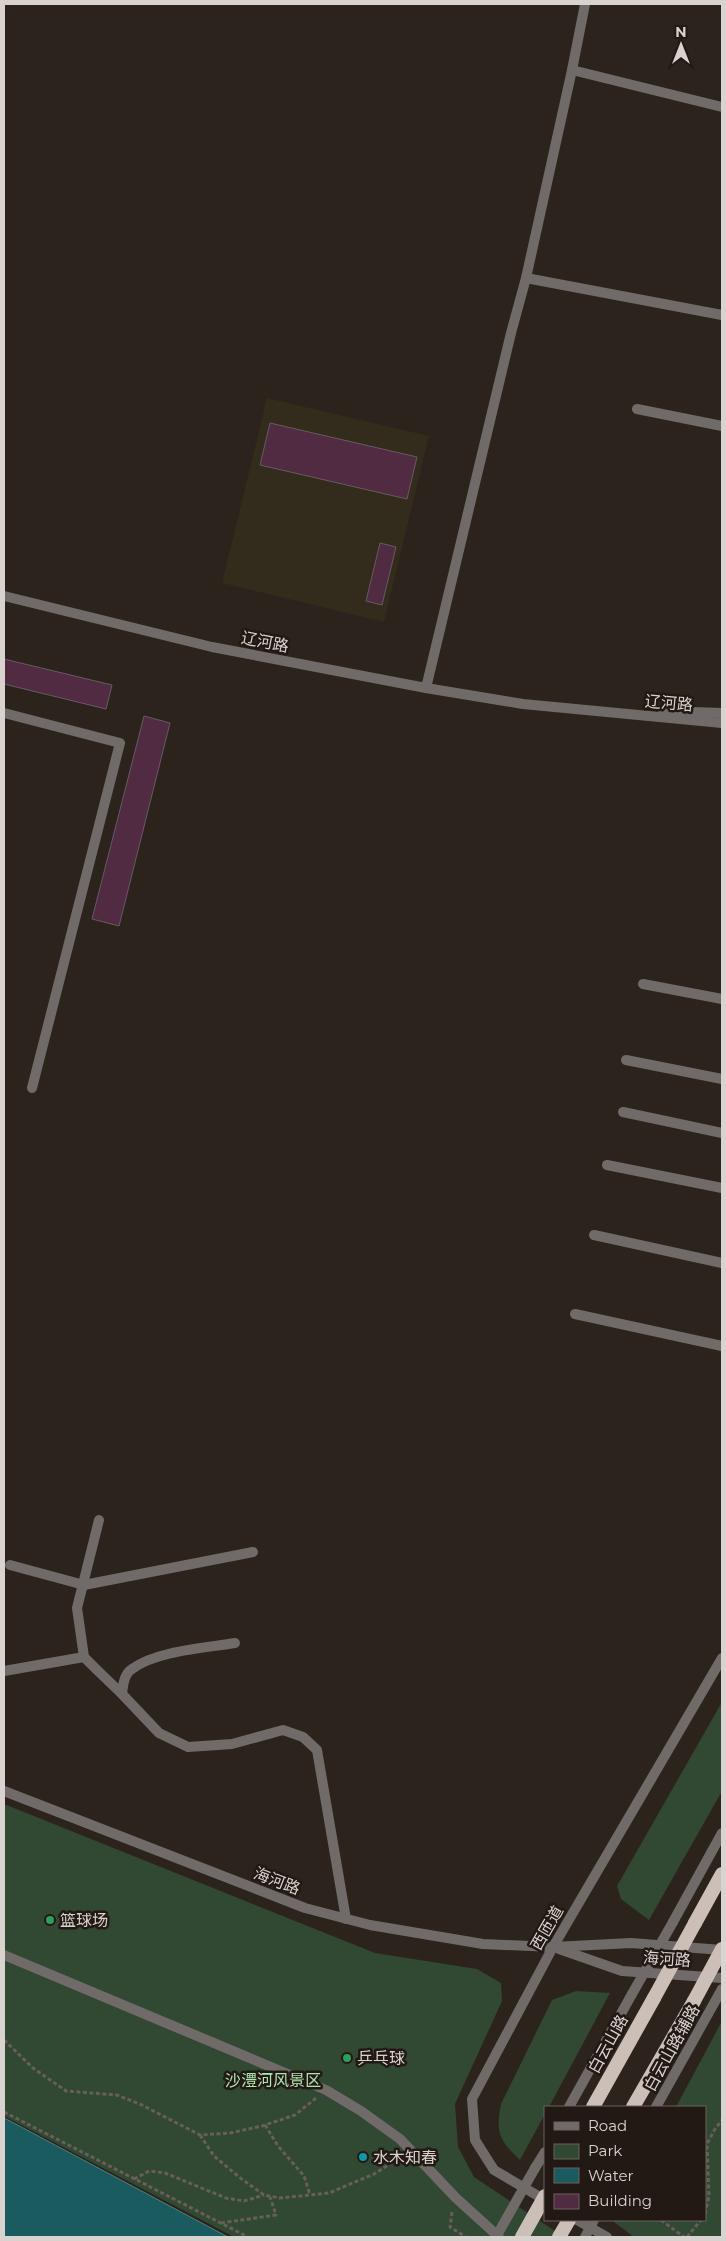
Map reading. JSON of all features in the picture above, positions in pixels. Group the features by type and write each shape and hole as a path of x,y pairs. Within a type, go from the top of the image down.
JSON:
{"highway":[{"name":"白云山路","path":"595,2106 722,1874"},
{"path":"634,2106 722,1950"},
{"path":"522,2237 544,2198"},
{"path":"559,2237 568,2221"}],"street":[{"path":"426,688 511,332 526,278 585,4"},
{"path":"572,70 722,107"},
{"path":"526,278 722,315"},
{"path":"636,409 722,426"},
{"name":"辽河路","path":"4,596 212,647 426,688 522,704 722,723"},
{"name":"辽河路","path":"522,704 722,714"},
{"path":"4,713 120,742 32,1088"},
{"path":"643,984 722,999"},
{"path":"626,1060 722,1079"},
{"path":"623,1112 722,1133"},
{"path":"607,1165 722,1188"},
{"path":"594,1235 722,1263"},
{"path":"575,1314 722,1346"},
{"path":"99,1520 77,1608 84,1657 159,1733 188,1747 232,1744 283,1730 303,1737 318,1750 346,1919"},
{"path":"10,1565 84,1585 253,1552"},
{"path":"122,1694 123,1682 130,1669 156,1657 235,1643"},
{"path":"4,1671 84,1657"},
{"name":"西匝道","path":"544,2199 494,2170 475,2140 472,2099 553,1947 722,1658"},
{"name":"海河路","path":"4,1791 304,1908 370,1925 483,1944 553,1947 631,1943 722,1950"},
{"path":"571,2106 722,1832"},
{"name":"海河路","path":"553,1947 622,1970 722,1978"},
{"path":"4,1955 326,2090 400,2138 456,2198 498,2237 544,2154"},
{"name":"白云山路辅路","path":"657,2106 722,1989"},
{"path":"579,2221 607,2237"},
{"path":"584,2237 593,2221"}],"path":[{"path":"5,2043 33,2068 66,2091 117,2095 142,2105 200,2135 214,2156 270,2197 280,2198 329,2193 374,2174 412,2150"},
{"path":"200,2135 230,2133 265,2125 295,2114 326,2090"},
{"path":"4,2112 248,2237"},
{"path":"706,2210 709,2196 707,2144 722,2120"},
{"path":"265,2125 278,2146 304,2176 310,2195"},
{"path":"134,2179 148,2171 165,2173 226,2198 244,2201 264,2194"},
{"path":"221,2223 276,2214 270,2197"},
{"path":"451,2215 450,2227 466,2237"},
{"path":"662,2221 686,2237 700,2221"}],"shaded area":[{"path":"267,398 429,436 384,622 222,583"}],"green space":[{"path":"722,1702 722,1791 649,1920 621,1899 617,1886"},
{"name":"沙澧河风景区","path":"4,1804 375,1953 477,1969 501,1983 502,2001 455,2104 458,2147 474,2177 564,2237 234,2237 4,2116"},
{"path":"576,1991 610,1993 550,2106 544,2106 544,2116 520,2160 501,2136 499,2114 501,2104 552,2000"},
{"path":"722,2021 722,2237 634,2237 614,2222 706,2221 706,2106 677,2106"}],"water":[{"path":"4,2118 10,2121 228,2237 4,2237"}],"building":[{"path":"270,423 417,457 407,499 260,465"},
{"path":"380,543 396,547 382,605 366,601"},
{"path":"4,659 112,685 106,709 4,684"},
{"path":"144,716 170,723 119,926 92,919"}],"place":[{"name":"篮球场","path":"50,1920"},
{"name":"乒乓球","path":"347,2058"},
{"name":"水木知春","path":"363,2157"}]}
